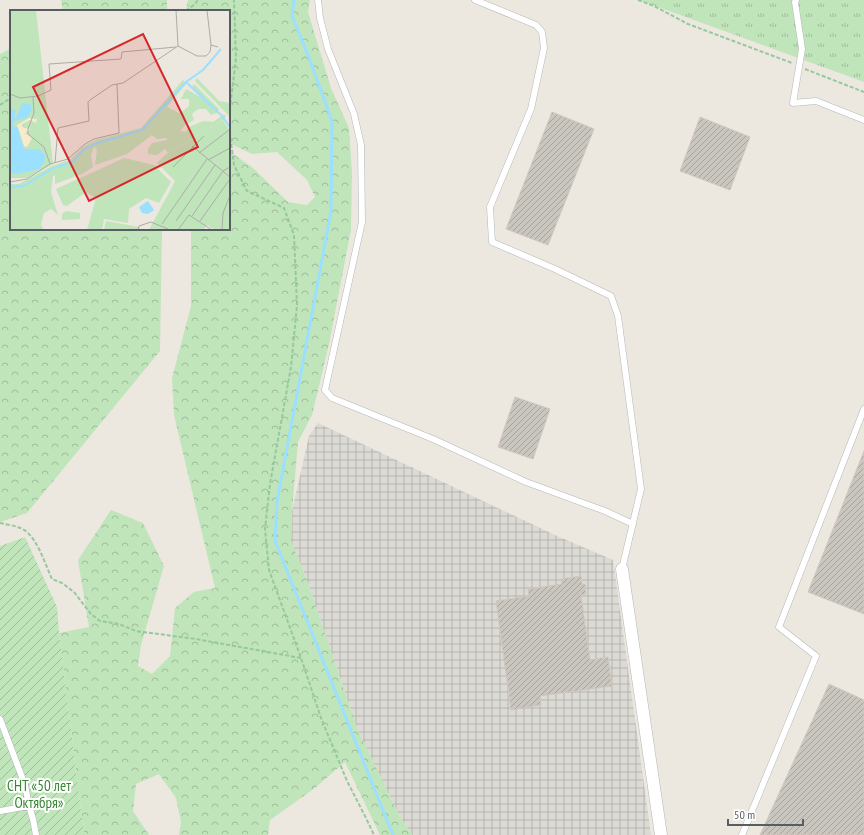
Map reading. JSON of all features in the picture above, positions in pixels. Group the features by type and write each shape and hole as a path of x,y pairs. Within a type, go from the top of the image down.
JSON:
{"street":[{"path":"622,569 661,835"}],"lane":[{"path":"318,0 320,18 328,50 354,114 361,145 362,222 325,390 332,398 433,439 526,482 606,511 633,524"},
{"path":"475,0 536,25 542,32 544,48 531,109 490,207 492,242 555,269 611,296 618,316 641,489 622,569"},
{"path":"796,0 795,2 802,49 793,104 816,101 864,120"},
{"path":"742,835 816,656 778,627 864,410"},
{"path":"0,719 25,785 36,835"},
{"path":"0,811 29,806"}],"path":[{"path":"187,10 198,0"},
{"path":"230,108 236,58 234,0"},
{"path":"638,0 654,6 688,24 864,92"},
{"path":"0,105 10,99"},
{"path":"230,134 234,165 247,191 284,208 294,234 297,305 291,367 270,484 265,529 269,570 321,718 347,782 374,835"},
{"path":"0,523 15,526 26,531 38,547 52,579 62,583 74,592 91,614 100,621 119,624 136,631 196,639 301,658"}],"shaded area":[{"path":"318,423 555,535 613,560 651,835 412,835 399,815 357,728 307,580 291,541 292,511 309,436"}],"green space":[{"path":"61,0 167,0 167,10 63,10"},
{"path":"188,0 310,0 308,12 331,88 349,128 352,173 351,230 329,344 312,415 298,442 291,541 307,580 357,728 399,815 412,835 380,835 345,762 315,788 270,820 268,835 179,835 181,822 176,798 159,774 136,784 133,811 149,835 84,835 59,633 89,627 78,560 111,510 143,523 164,566 141,645 138,666 152,674 170,656 175,608 194,592 215,588 174,415 172,378 191,306 191,230 230,230 230,152 253,168 288,202 307,205 315,197 307,180 277,152 252,154 230,143 230,10 186,10"},
{"path":"639,0 864,0 864,82"},
{"path":"10,49 10,230 162,230 160,351 27,513 0,522 0,54"},
{"name":"СНТ «50 лет Октября»","path":"25,537 57,607 84,835 0,835 0,546"}],"building":[{"path":"552,112 594,129 548,245 506,229"},
{"path":"700,117 750,137 730,190 680,171"},
{"path":"515,397 550,409 533,459 498,447"},
{"path":"864,451 864,614 808,592"},
{"path":"581,576 582,584 585,584 586,594 581,595 590,660 608,657 612,686 540,696 541,705 511,710 496,601 529,596 528,589 562,584 561,579"},
{"path":"829,684 864,700 864,835 760,835"}],"waterway":[{"path":"294,0 292,16 332,121 331,211 277,502 275,541 393,835"}]}
